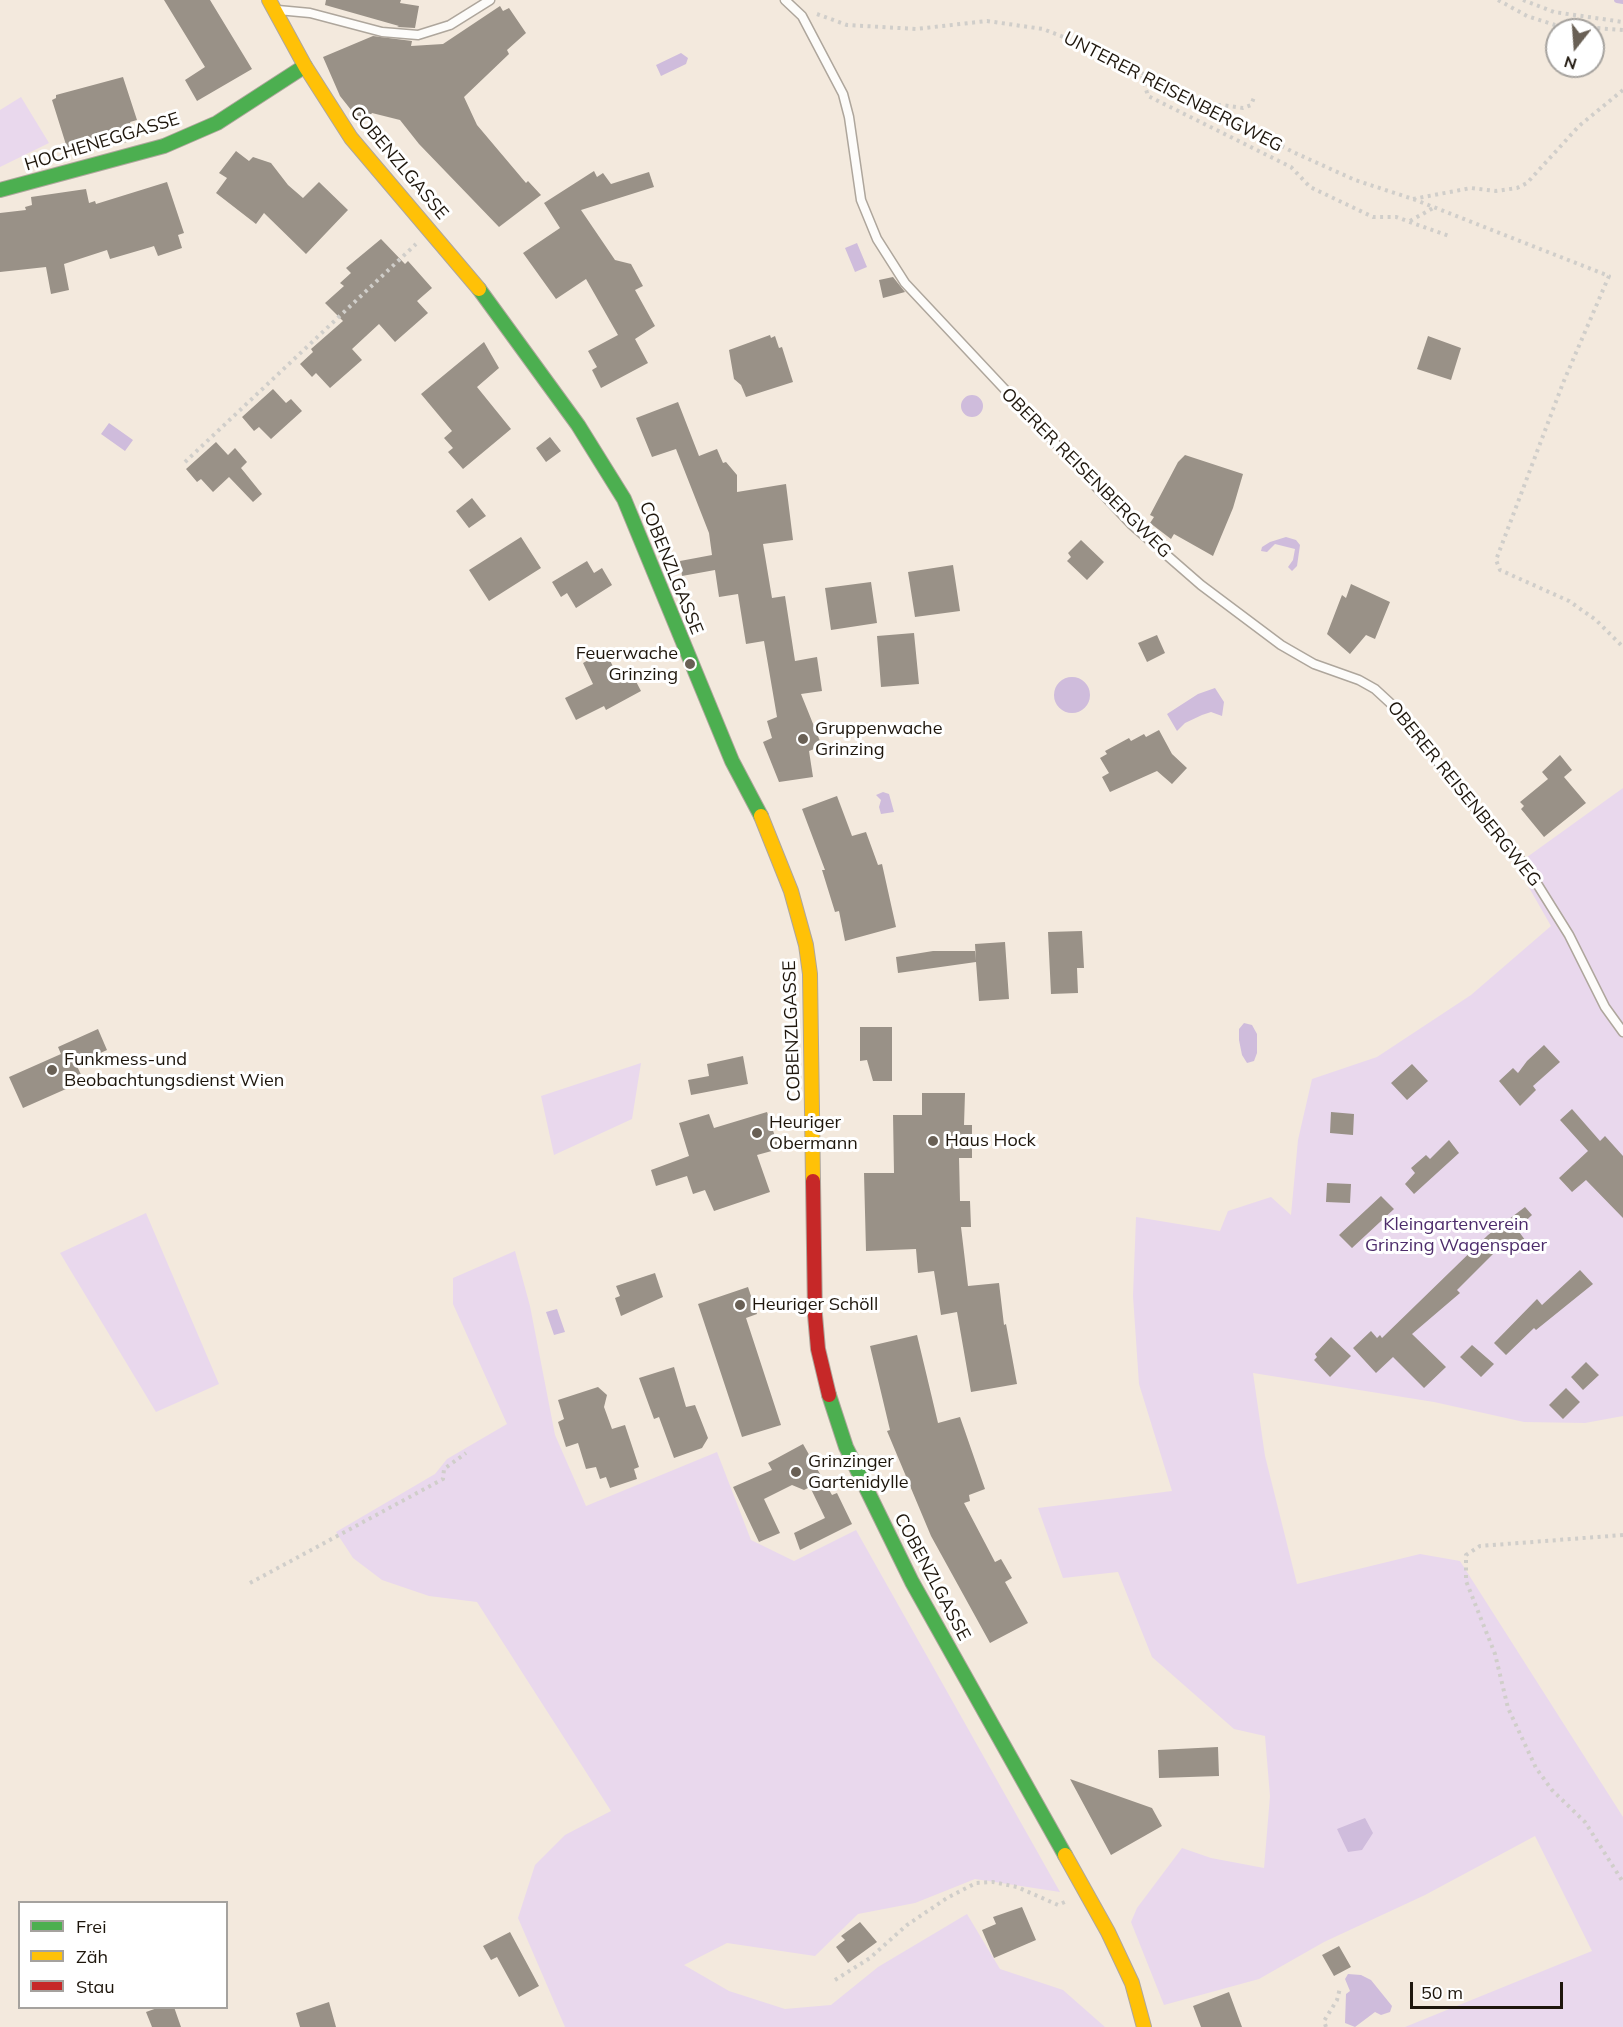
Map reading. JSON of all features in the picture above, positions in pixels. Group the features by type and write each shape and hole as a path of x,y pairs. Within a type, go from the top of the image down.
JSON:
{"street":[{"name":"COBENZLGASSE","path":"272,5 304,66 351,138 505,322 550,383 624,499 728,751 778,855 806,945 810,974 815,1315 818,1349 836,1422 856,1469 912,1582 1121,1958 1132,1983 1144,2027"},
{"name":"HOCHENEGGASSE","path":"0,190 164,146 217,123 304,66"}],"lane":[{"path":"272,5 382,32 418,35 450,25 490,0"},
{"name":"OBERER REISENBERGWEG","path":"789,2 810,30 843,94 865,210 877,239 904,283 1131,524 1201,585 1281,645 1314,664 1359,680 1375,689 1401,713 1456,786 1526,866 1569,935 1605,1007 1623,1032"}],"path":[{"path":"1498,0 1527,16 1555,25 1623,30"},
{"path":"1523,0 1554,12 1623,22"},
{"name":"UNTERER REISENBERGWEG","path":"789,2 847,25 916,29 987,21 1043,29 1102,52 1203,106 1345,175 1435,207 1609,276 1563,383 1496,560 1500,570 1569,601 1596,620 1623,647"},
{"path":"1142,75 1148,96 1292,167 1310,187 1374,217 1396,217 1449,236"},
{"path":"1413,199 1471,188 1496,191 1517,188 1534,176 1579,126 1623,90"},
{"path":"1203,106 1222,105 1243,108 1251,105 1255,95"},
{"path":"1409,222 1435,207"},
{"path":"185,462 431,231"},
{"path":"250,1583 443,1479 444,1469 466,1453"},
{"path":"1623,1536 1480,1546 1466,1555 1466,1581 1496,1654 1508,1708 1536,1768 1552,1790 1584,1822 1623,1882"},
{"path":"834,1980 870,1958 907,1925 947,1898 976,1883 993,1882 1017,1887 1058,1905 1086,1892"},
{"path":"1326,2027 1324,2021 1338,2000 1340,1988"}],"green space":[{"path":"21,97 49,143 0,167 0,110"},
{"name":"Kleingartenverein Grinzing Wagenspaer","path":"1623,788 1623,1416 1585,1423 1524,1422 1434,1402 1253,1373 1265,1456 1297,1584 1420,1554 1460,1561 1623,1817 1623,2027 1405,2027 1592,1951 1535,1836 1425,1895 1324,1942 1259,1979 1164,2005 1131,1922 1137,1908 1182,1848 1211,1858 1264,1868 1270,1796 1265,1736 1234,1729 1152,1657 1118,1572 1063,1578 1038,1508 1172,1491 1139,1384 1133,1296 1136,1217 1220,1231 1228,1211 1271,1197 1291,1215 1298,1140 1312,1079 1377,1057 1471,995 1551,926 1516,865"},
{"path":"641,1063 632,1119 554,1155 541,1096"},
{"path":"146,1213 219,1384 156,1412 60,1253"},
{"path":"515,1251 530,1306 555,1435 586,1506 717,1452 751,1540 794,1561 856,1530 1060,1892 975,1879 915,1903 858,1914 815,1956 727,1943 684,1965 729,1991 785,2009 831,2005 878,1967 967,1914 1000,1969 1063,1990 1105,2027 565,2027 518,1918 535,1865 565,1835 611,1811 477,1602 429,1596 382,1580 353,1558 336,1532 435,1474 447,1459 507,1424 453,1304 453,1278"}],"shaded area":[{"path":"681,53 688,58 686,64 661,76 656,65"},
{"path":"857,243 867,267 855,272 845,248"},
{"path":"972,395 980,398 983,406 980,414 972,417 964,414 961,406 964,398"},
{"path":"109,423 133,440 125,451 101,434"},
{"path":"1286,537 1296,540 1300,545 1297,566 1292,571 1288,567 1293,560 1295,549 1275,544 1267,552 1261,551 1262,547 1270,542"},
{"path":"1072,677 1085,682 1090,695 1085,708 1072,713 1059,708 1054,695 1059,682"},
{"path":"1215,688 1224,702 1222,716 1211,712 1202,715 1185,723 1177,731 1167,714 1198,694"},
{"path":"883,792 889,794 894,812 881,814 879,807 881,800 876,795"},
{"path":"1244,1023 1252,1025 1257,1034 1257,1053 1254,1061 1247,1063 1242,1055 1239,1040 1239,1029"},
{"path":"557,1309 565,1332 554,1335 546,1312"},
{"path":"1365,1818 1373,1833 1362,1850 1348,1852 1337,1829"},
{"path":"1348,1974 1361,1975 1371,1980 1392,2006 1390,2012 1381,2015 1375,2012 1355,2027 1345,2023 1346,1994 1350,1991 1345,1979"}],"building":[{"path":"164,0 210,0 252,69 197,101 185,80 205,67"},
{"path":"326,0 401,0 400,3 419,6 415,28 397,27 399,26 325,5"},
{"path":"500,6 503,11 509,8 526,33 507,50 509,54 464,97 477,125 526,183 528,181 541,195 499,227 419,144 400,120 372,113 363,125 340,96 323,57 373,36 412,41 411,46 443,44"},
{"path":"123,77 137,120 130,122 136,140 118,144 115,136 68,151 52,100 56,98 56,95"},
{"path":"236,151 249,161 253,157 271,163 288,185 303,198 319,182 348,210 306,254 264,213 256,224 216,193 227,178 219,173"},
{"path":"594,171 597,177 603,173 611,184 649,172 654,187 581,210 615,260 631,264 643,286 635,290 655,326 635,339 648,363 601,388 592,370 597,367 588,351 618,335 586,279 556,299 523,253 560,228 544,203"},
{"path":"167,182 184,233 178,235 182,248 158,256 154,246 110,259 107,250 64,264 69,290 51,294 46,267 0,272 0,213 26,210 25,207 32,205 31,197 86,189 89,203 95,201 96,204"},
{"path":"381,239 405,264 408,261 432,288 417,301 428,313 395,342 379,324 352,349 362,360 330,388 316,373 312,377 300,364 313,352 311,349 343,321 325,303 344,286 340,283 351,273 346,268"},
{"path":"893,277 905,292 883,298 879,280"},
{"path":"770,335 771,338 775,336 779,348 782,347 793,382 746,397 741,385 734,379 729,350"},
{"path":"1428,336 1461,348 1451,380 1417,369"},
{"path":"484,342 499,368 477,387 511,429 463,469 448,452 453,448 444,438 452,431 421,394"},
{"path":"273,389 286,403 291,399 302,411 271,439 259,427 254,431 242,417"},
{"path":"678,402 699,456 717,449 723,463 726,462 737,475 737,492 786,484 793,540 763,544 772,598 785,596 795,661 817,657 822,691 801,694 822,746 809,751 813,777 779,782 763,742 772,738 767,721 777,717 764,641 746,644 738,594 719,597 715,570 682,576 680,561 712,555 709,533 676,449 652,457 636,418"},
{"path":"550,437 561,451 546,462 536,448"},
{"path":"216,442 228,455 235,448 247,462 241,468 262,494 253,502 229,477 213,492 201,479 197,482 186,469"},
{"path":"1185,455 1243,474 1233,508 1213,556 1174,534 1171,539 1150,523 1154,517 1150,515 1178,462"},
{"path":"472,498 486,516 469,528 456,511"},
{"path":"521,537 541,568 489,601 469,570"},
{"path":"1081,540 1104,562 1087,580 1067,561 1071,557 1068,553"},
{"path":"587,561 594,573 602,568 612,585 576,608 567,593 561,597 552,582"},
{"path":"953,565 960,611 915,617 908,572"},
{"path":"871,582 877,623 831,630 825,588"},
{"path":"1351,584 1390,602 1375,639 1366,635 1350,654 1327,634 1342,595 1346,598"},
{"path":"914,633 919,684 881,687 877,636"},
{"path":"1157,635 1165,653 1147,662 1138,643"},
{"path":"605,651 619,678 631,672 641,691 606,710 604,706 576,720 565,698 593,684 583,663"},
{"path":"1159,730 1172,754 1187,768 1172,784 1157,771 1110,792 1102,777 1109,773 1100,758 1107,754 1105,751 1129,738 1131,741 1144,734 1146,737"},
{"path":"1560,755 1572,770 1564,777 1586,803 1544,837 1521,809 1524,806 1520,802 1548,779 1542,772"},
{"path":"837,796 852,836 866,832 878,865 882,864 896,927 845,941 839,911 835,912 822,870 825,870 802,809"},
{"path":"1082,931 1084,968 1077,968 1078,993 1051,994 1048,932"},
{"path":"1005,942 1009,999 979,1001 976,962 898,973 896,957 933,951 975,951 976,961 975,944"},
{"path":"860,1027 892,1027 892,1081 873,1081 867,1060 860,1061"},
{"name":"Funkmess-und Beobachtungsdienst Wien","path":"98,1029 107,1050 76,1064 84,1081 23,1108 9,1077 61,1054 58,1047"},
{"path":"1544,1045 1560,1062 1533,1086 1536,1090 1520,1106 1499,1081 1513,1068 1518,1073"},
{"path":"743,1056 748,1084 691,1095 688,1080 709,1076 707,1064"},
{"path":"1412,1064 1428,1081 1407,1100 1391,1083"},
{"path":"922,1093 965,1093 964,1125 972,1125 972,1158 959,1158 960,1201 970,1201 971,1227 961,1227 968,1286 999,1283 1004,1325 1006,1324 1017,1384 971,1392 957,1312 941,1315 934,1271 918,1273 916,1249 866,1251 864,1173 894,1173 893,1115 922,1115"},
{"path":"1572,1109 1600,1141 1605,1136 1623,1156 1623,1218 1586,1180 1572,1192 1559,1178 1588,1151 1560,1120"},
{"path":"767,1112 779,1149 757,1155 770,1192 714,1211 705,1190 693,1194 687,1176 656,1186 651,1170 689,1156 679,1123 709,1114 714,1128"},
{"path":"1331,1112 1354,1114 1353,1135 1330,1133"},
{"path":"1449,1140 1459,1153 1414,1194 1405,1184 1415,1173 1411,1168 1426,1155 1430,1159"},
{"path":"1327,1183 1351,1184 1350,1203 1326,1202"},
{"path":"1381,1196 1394,1209 1352,1248 1339,1235"},
{"path":"1525,1207 1532,1215 1517,1229 1525,1240 1509,1252 1503,1244 1457,1290 1460,1293 1412,1334 1446,1367 1424,1388 1393,1357 1376,1373 1353,1348 1371,1331 1377,1338 1380,1335 1382,1338 1488,1235"},
{"path":"1580,1270 1593,1284 1536,1330 1534,1328 1506,1355 1494,1343 1537,1299 1542,1305"},
{"path":"655,1273 663,1297 621,1316 615,1298 620,1296 616,1286"},
{"path":"748,1287 757,1314 746,1318 781,1425 742,1437 698,1304"},
{"path":"917,1335 938,1423 960,1417 985,1489 969,1495 970,1501 964,1503 995,1562 1001,1559 1012,1578 1005,1582 1028,1623 990,1643 931,1536 887,1431 890,1430 870,1346"},
{"path":"1331,1337 1351,1356 1330,1377 1314,1360 1317,1357 1315,1354"},
{"path":"1472,1345 1494,1364 1481,1377 1460,1357"},
{"path":"1586,1362 1599,1375 1583,1390 1571,1377"},
{"path":"674,1367 686,1407 695,1405 708,1438 702,1448 674,1458 659,1417 654,1419 639,1378"},
{"path":"598,1387 607,1395 604,1407 612,1429 625,1425 639,1467 634,1469 637,1479 610,1488 606,1477 600,1479 596,1467 586,1469 578,1443 566,1447 558,1422 564,1419 558,1400"},
{"path":"1566,1388 1580,1402 1563,1419 1549,1405"},
{"path":"803,1444 832,1495 837,1493 852,1524 800,1550 794,1533 825,1518 810,1487 804,1490 792,1485 764,1499 780,1533 759,1542 733,1487 772,1470 768,1463"},
{"path":"1218,1747 1219,1776 1159,1778 1158,1750"},
{"path":"1070,1779 1152,1808 1162,1826 1111,1855"},
{"path":"1022,1907 1036,1940 994,1958 982,1930 996,1924 993,1917"},
{"path":"860,1922 877,1942 848,1963 836,1947 845,1940 841,1936"},
{"path":"510,1932 539,1986 519,1997 497,1957 491,1960 483,1946"},
{"path":"1339,1946 1351,1967 1334,1976 1322,1955"},
{"path":"1229,1992 1242,2027 1201,2027 1193,2006"},
{"path":"329,2002 336,2027 300,2027 296,2013"},
{"path":"154,2009 175,2009 181,2027 152,2027 146,2012"}],"waterway":[{"path":"1617,0 1623,1"}],"traffic: fast":[{"path":"0,190 164,146 217,123 305,66"},
{"path":"479,289 578,425 624,499 732,761 761,816"},
{"path":"829,1395 846,1447 912,1582 1065,1855"}],"traffic: slow":[{"path":"269,0 305,66 351,138 479,289"},
{"path":"761,816 791,891 806,945 810,974 813,1181"},
{"path":"1065,1855 1108,1932 1132,1983 1144,2027"}],"traffic: jam":[{"path":"813,1181 815,1315 818,1349 829,1395"}],"place":[{"name":"Feuerwache Grinzing","path":"690,664"},
{"name":"Gruppenwache Grinzing","path":"803,739"},
{"name":"Funkmess-und Beobachtungsdienst Wien","path":"52,1070"},
{"name":"Heuriger Obermann","path":"757,1133"},
{"name":"Haus Hock","path":"933,1141"},
{"name":"Heuriger Schöll","path":"740,1305"},
{"name":"Grinzinger Gartenidylle","path":"796,1472"}]}
